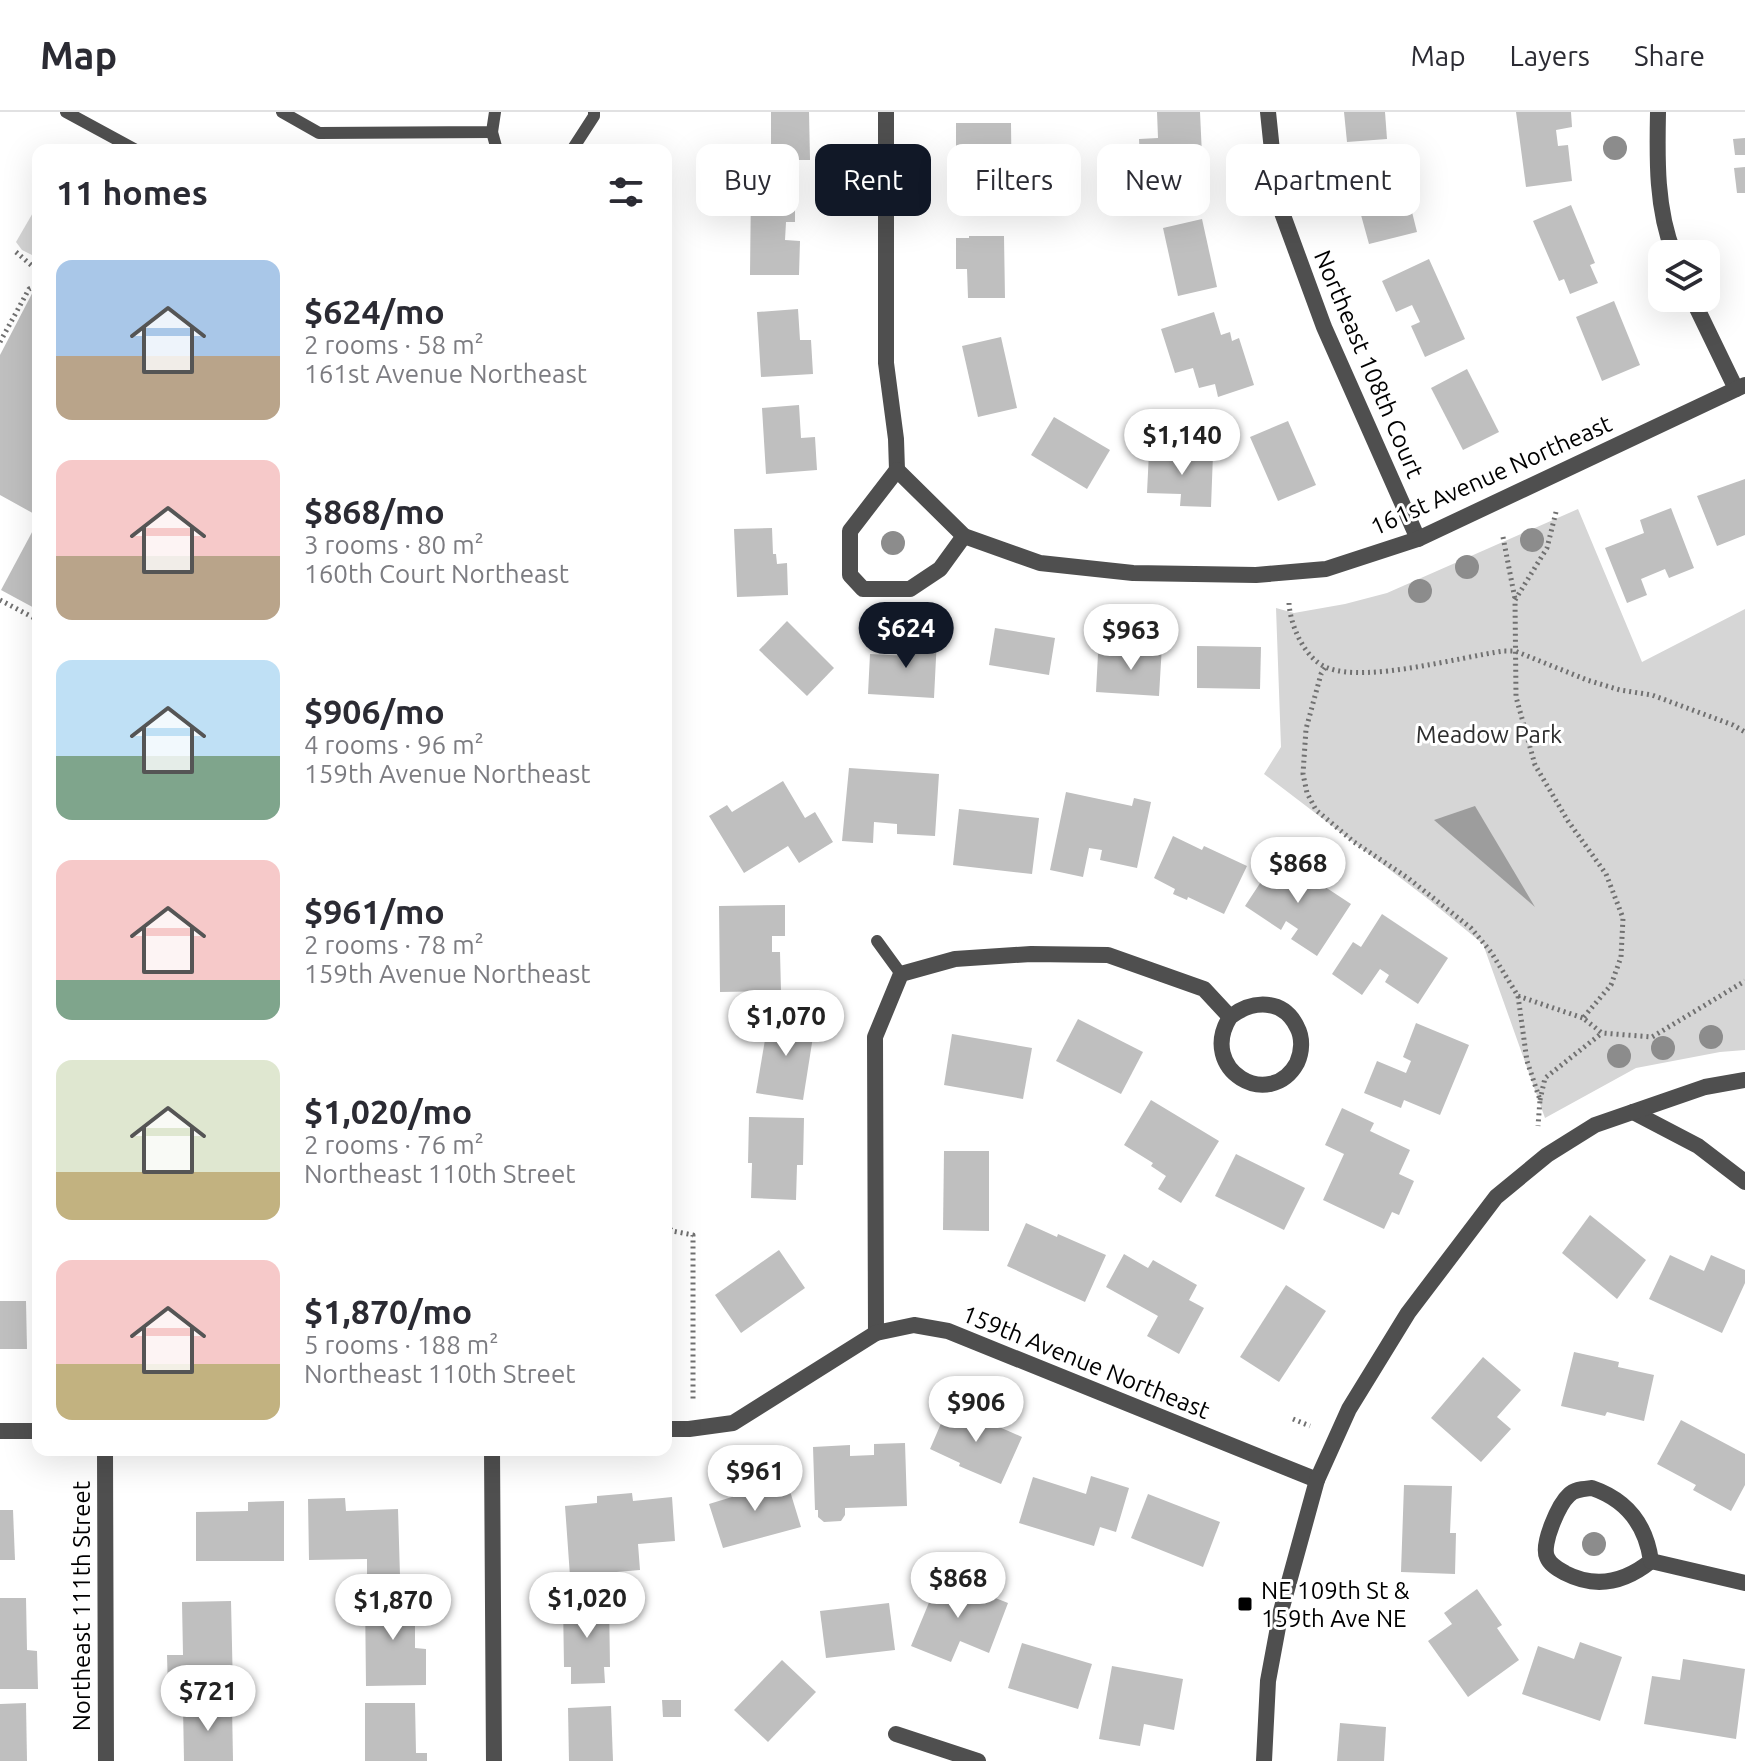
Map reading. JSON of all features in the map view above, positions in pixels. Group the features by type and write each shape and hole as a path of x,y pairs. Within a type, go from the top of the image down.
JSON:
{"street":[{"path":"886,112 886,363 897,470 850,531 850,575 863,589 910,589 940,569 964,536"},
{"name":"Northeast 108th Court","path":"1268,112 1277,199 1324,327 1418,539"},
{"path":"1658,112 1657,159 1669,240"},
{"path":"1700,312 1741,387"},
{"name":"161st Avenue Northeast","path":"897,470 964,536 1040,563 1133,573 1256,575 1326,569 1418,539 1741,387"},
{"path":"876,1333 875,1037 901,974 955,959 1031,954 1108,955 1204,989 1230,1017"},
{"path":"1268,1004 1282,1009 1293,1018 1301,1045 1299,1059 1291,1071 1281,1080 1267,1084 1253,1084 1240,1079 1229,1069 1220,1043 1230,1017 1241,1008 1268,1004"},
{"path":"1264,1761 1268,1681 1281,1611 1317,1480 1349,1409 1408,1313 1496,1197 1547,1155 1595,1125 1705,1087 1745,1080"},
{"path":"1633,1112 1698,1146 1745,1182"},
{"name":"159th Avenue Northeast","path":"672,1429 733,1423 876,1333 914,1325 948,1331 1317,1480"},
{"path":"0,1431 32,1431"},
{"name":"Northeast 111th Street","path":"105,1456 106,1761"},
{"path":"492,1456 494,1761"},
{"path":"1651,1561 1648,1543 1632,1512 1617,1500 1592,1488 1574,1491 1568,1496 1546,1539 1547,1558 1553,1566 1589,1581 1621,1579 1651,1561 1745,1583"},
{"path":"896,1734 978,1761"}],"lane":[{"path":"66,112 125,144"},
{"path":"282,112 319,133 492,132"},
{"path":"495,112 492,132 495,144"},
{"path":"576,144 594,112"},
{"path":"877,941 901,974"}],"path":[{"path":"16,252 32,266"},
{"path":"0,342 32,288"},
{"path":"1515,600 1547,548 1556,512"},
{"path":"1515,600 1503,537 1507,550 1515,600 1516,697 1535,765 1568,821 1606,874 1623,918 1621,957 1611,985 1583,1018"},
{"path":"0,600 32,617"},
{"path":"1289,603 1290,618 1300,643 1325,668 1347,672 1380,671 1515,651 1587,680 1652,695 1745,732"},
{"path":"1325,668 1311,707 1304,753 1303,774 1307,793 1316,810 1354,842 1408,878 1471,928 1491,952 1518,996 1527,1061 1540,1100"},
{"path":"1518,996 1583,1018 1602,1033 1652,1037 1745,981"},
{"path":"1538,1126 1545,1078 1602,1033"},
{"path":"672,1231 693,1235 693,1399"},
{"path":"1293,1419 1310,1426"}],"green space":[{"path":"32,214 32,255 22,250 16,242"},
{"name":"Meadow Park","path":"1578,509 1642,662 1745,609 1745,1050 1636,1068 1545,1118 1483,944 1264,774 1281,747 1276,608 1294,613 1387,593"}],"shaded area":[{"path":"1475,806 1535,907 1434,820"}],"building":[{"path":"771,112 809,112 810,160 799,160 799,144 771,144"},
{"path":"1157,112 1200,112 1201,144 1139,144 1139,139 1158,138"},
{"path":"1344,112 1385,112 1387,139 1347,142"},
{"path":"1516,112 1571,112 1572,127 1556,130 1558,146 1568,145 1572,181 1526,187"},
{"path":"956,123 1011,123 1011,144 956,144"},
{"path":"1745,138 1745,155 1735,155 1733,139"},
{"path":"1745,167 1745,193 1737,193 1734,168"},
{"path":"1571,205 1595,263 1590,265 1598,283 1570,294 1564,279 1559,281 1533,221"},
{"path":"751,216 795,216 795,222 786,222 785,240 800,241 799,275 750,275"},
{"path":"1361,216 1413,216 1417,232 1369,244"},
{"path":"1202,219 1217,287 1178,296 1163,228"},
{"path":"1004,236 1005,298 968,298 967,269 956,269 956,238"},
{"path":"1429,259 1465,339 1425,357 1411,326 1420,322 1412,305 1396,312 1382,281"},
{"path":"32,294 32,513 0,495 0,355"},
{"path":"1614,301 1640,365 1602,381 1576,317"},
{"path":"798,309 800,340 811,340 813,374 761,377 757,312"},
{"path":"1214,312 1221,335 1230,332 1232,341 1239,338 1254,385 1218,397 1215,384 1199,388 1193,368 1175,373 1161,329"},
{"path":"1001,337 1017,408 978,417 962,346"},
{"path":"1467,369 1499,432 1463,450 1431,388"},
{"path":"799,405 801,438 815,437 817,470 766,474 762,408"},
{"path":"1054,417 1110,450 1087,489 1031,455"},
{"path":"1288,421 1316,485 1278,501 1250,437"},
{"path":"1149,452 1213,454 1211,507 1180,506 1181,494 1147,493"},
{"path":"1745,479 1745,535 1717,546 1697,496"},
{"path":"1671,508 1694,568 1669,578 1665,569 1641,579 1647,595 1627,603 1605,548 1644,533 1640,520"},
{"path":"772,528 773,554 776,554 777,564 787,563 788,595 737,597 734,529"},
{"path":"32,532 32,607 1,590"},
{"path":"787,621 834,668 807,696 759,650"},
{"path":"995,628 1055,638 1049,675 989,665"},
{"path":"916,632 934,633 937,638 934,698 868,694 870,654 909,656 911,635 916,635"},
{"path":"1135,643 1162,645 1159,696 1096,692 1098,654 1134,656"},
{"path":"1197,646 1261,647 1260,689 1197,688"},
{"path":"849,768 939,774 935,836 897,834 897,824 874,822 873,843 842,841"},
{"path":"783,781 805,818 815,812 833,842 799,863 788,846 744,873 709,816 727,805 732,812"},
{"path":"1066,792 1132,806 1134,798 1151,802 1137,868 1100,860 1102,850 1089,848 1083,877 1050,870"},
{"path":"959,809 1039,818 1032,874 953,865"},
{"path":"1173,836 1247,866 1224,914 1188,897 1187,900 1173,894 1175,889 1154,878"},
{"path":"1278,856 1351,904 1317,956 1291,939 1298,929 1286,921 1281,930 1245,906"},
{"path":"785,905 785,936 772,936 772,952 780,952 781,991 720,992 719,906"},
{"path":"1382,914 1448,958 1418,1004 1385,982 1389,975 1380,969 1362,995 1332,974 1353,942 1361,947"},
{"path":"769,1016 815,1024 803,1100 756,1093"},
{"path":"1078,1019 1143,1052 1121,1094 1056,1061"},
{"path":"1416,1023 1469,1045 1440,1115 1404,1100 1401,1108 1364,1093 1377,1061 1406,1073 1411,1061 1403,1057"},
{"path":"952,1034 1032,1048 1023,1099 944,1085"},
{"path":"1151,1100 1219,1141 1181,1203 1158,1189 1166,1176 1151,1166 1153,1163 1124,1145"},
{"path":"1342,1108 1374,1123 1370,1131 1410,1150 1399,1174 1414,1181 1399,1215 1392,1212 1384,1229 1323,1200 1344,1154 1325,1145"},
{"path":"749,1117 804,1118 803,1165 797,1165 796,1200 751,1198"},
{"path":"944,1151 989,1151 989,1231 943,1230"},
{"path":"1236,1154 1305,1188 1284,1230 1215,1196"},
{"path":"1590,1215 1646,1260 1617,1299 1562,1253"},
{"path":"1026,1223 1106,1255 1085,1302 1007,1266"},
{"path":"779,1250 805,1288 741,1333 715,1295"},
{"path":"1124,1254 1148,1268 1153,1260 1197,1285 1189,1300 1204,1308 1179,1354 1147,1336 1158,1316 1106,1287"},
{"path":"1670,1255 1704,1271 1711,1255 1745,1270 1745,1283 1722,1333 1649,1299"},
{"path":"1286,1285 1326,1311 1279,1382 1240,1357"},
{"path":"0,1301 26,1301 27,1349 0,1349"},
{"path":"1574,1352 1619,1362 1618,1367 1654,1375 1644,1421 1561,1406"},
{"path":"1483,1357 1521,1390 1497,1417 1511,1429 1481,1462 1431,1418"},
{"path":"949,1405 1022,1437 1001,1484 959,1466 960,1463 930,1449"},
{"path":"1681,1420 1745,1454 1745,1485 1731,1511 1693,1490 1696,1485 1657,1464"},
{"path":"905,1443 907,1506 845,1508 841,1521 824,1522 818,1517 818,1510 815,1510 813,1447 850,1445 850,1456 874,1455 874,1444"},
{"path":"1091,1476 1129,1488 1116,1532 1100,1527 1094,1546 1019,1523 1033,1477 1086,1494"},
{"path":"786,1478 801,1527 723,1548 709,1504 732,1497 730,1491 747,1485 748,1489"},
{"path":"1404,1485 1452,1486 1450,1533 1456,1533 1455,1574 1401,1572"},
{"path":"632,1493 633,1501 672,1497 675,1541 638,1544 640,1570 570,1576 565,1506 597,1503 597,1496"},
{"path":"1148,1494 1220,1522 1203,1567 1131,1538"},
{"path":"345,1498 346,1511 398,1509 400,1576 367,1577 367,1559 309,1560 308,1499"},
{"path":"284,1501 284,1561 196,1561 196,1512 248,1511 248,1502"},
{"path":"0,1510 13,1510 15,1560 0,1560"},
{"path":"940,1576 1008,1603 989,1653 960,1641 951,1662 911,1646"},
{"path":"1477,1589 1502,1625 1497,1628 1519,1660 1468,1697 1428,1641 1452,1624 1444,1613"},
{"path":"365,1594 415,1594 415,1648 426,1649 426,1685 366,1686"},
{"path":"0,1598 26,1598 27,1650 37,1651 38,1689 0,1689"},
{"path":"609,1600 610,1667 604,1667 605,1683 571,1684 571,1667 564,1667 563,1601"},
{"path":"231,1601 233,1690 168,1691 167,1655 183,1655 182,1602"},
{"path":"889,1603 895,1650 826,1658 820,1611"},
{"path":"1580,1642 1622,1657 1600,1721 1522,1694 1538,1646 1574,1659"},
{"path":"1022,1643 1092,1664 1078,1709 1008,1688"},
{"path":"1683,1659 1745,1669 1736,1739 1644,1724 1652,1676 1680,1680"},
{"path":"782,1660 816,1692 768,1742 734,1710"},
{"path":"1112,1666 1183,1679 1174,1730 1144,1724 1140,1746 1099,1739"},
{"path":"662,1700 681,1700 681,1717 663,1717"},
{"path":"26,1703 27,1761 0,1761 0,1704"},
{"path":"365,1703 415,1703 416,1753 427,1753 427,1761 365,1761"},
{"path":"232,1705 233,1761 184,1761 183,1706"},
{"path":"611,1706 613,1761 569,1761 568,1708"},
{"path":"1340,1723 1386,1727 1384,1761 1337,1761"}],"place":[{"name":"NE 109th St & 159th Ave NE","path":"1245,1604"}]}
